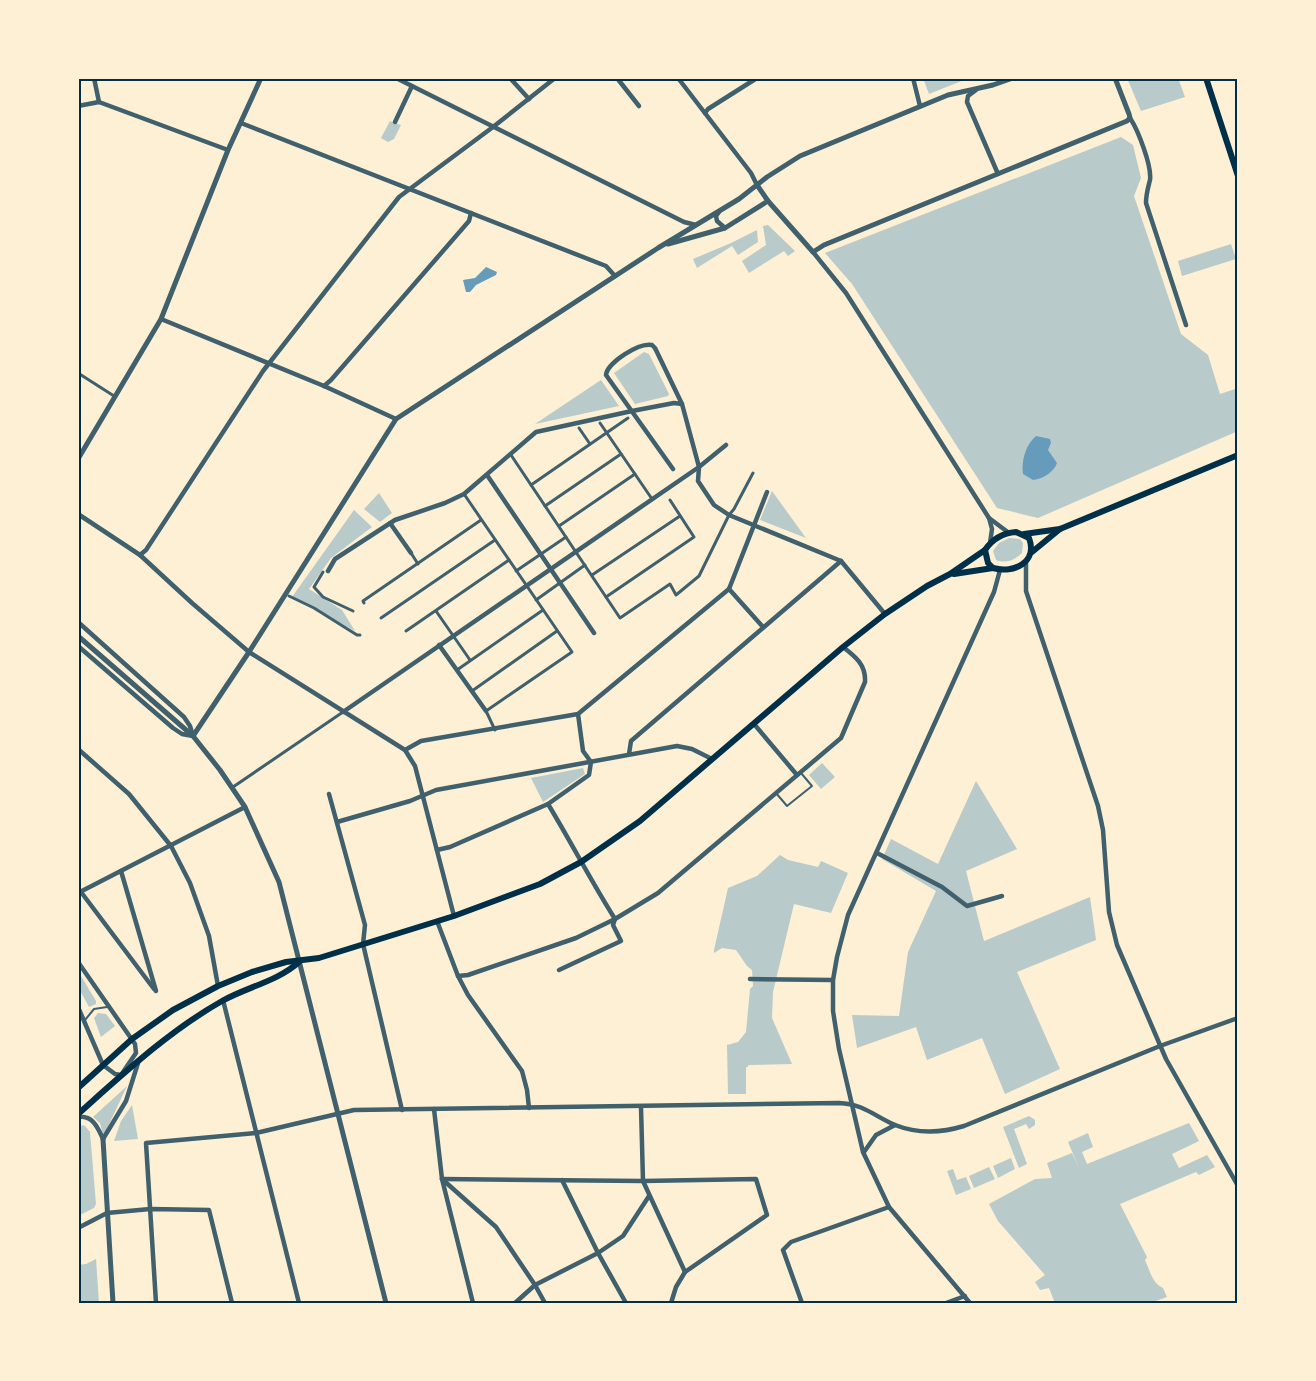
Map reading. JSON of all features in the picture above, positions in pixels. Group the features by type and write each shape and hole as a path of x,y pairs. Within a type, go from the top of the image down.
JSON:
{"main road":[{"path":"1206,78 1238,176"},
{"path":"78,1088 132,1038 173,1010 218,986 252,972 286,962 319,958 454,916 540,884 581,862 640,821 843,647 885,614 985,550 1000,535 1060,529 1238,455"},
{"path":"950,574 1019,566 1060,529"},
{"path":"1024,534 1029,538 1032,552"},
{"path":"985,550 988,563 996,569"},
{"path":"78,1115 121,1075 186,1024 223,1000 289,971 300,962"}],"street":[{"path":"94,78 99,102"},
{"path":"78,459 161,319 228,150 261,78"},
{"path":"396,78 684,222 696,225"},
{"path":"510,78 529,99"},
{"path":"140,555 146,550 269,363 399,197 494,127 555,78"},
{"path":"617,78 639,106"},
{"path":"678,78 751,173 768,201 846,292 990,518 1009,533"},
{"path":"705,113 757,78"},
{"path":"913,78 920,106"},
{"path":"989,78 993,86"},
{"path":"193,736 249,652 396,419 658,248 719,212 800,156 959,91 993,86 1013,78"},
{"path":"1115,78 1149,167 1150,179 1146,191 1146,203 1186,325"},
{"path":"395,122 412,86"},
{"path":"981,88 971,94 967,102 998,174"},
{"path":"78,106 99,102 228,150"},
{"path":"813,252 824,245 1118,126 1130,118"},
{"path":"241,123 606,266 615,276"},
{"path":"658,248 725,228 768,201"},
{"path":"719,212 716,216 717,221 725,228"},
{"path":"324,386 469,221 471,213"},
{"path":"161,319 324,386 396,419"},
{"path":"673,469 606,372 609,365 639,346 652,345 682,404 699,467 698,481 714,506 729,515 841,561 885,614"},
{"path":"78,373 116,397"},
{"path":"353,611 319,594 314,586 335,559 390,523 464,494 530,436 542,430 674,403 682,404"},
{"path":"531,485 628,418"},
{"path":"600,423 652,499"},
{"path":"579,428 590,444"},
{"path":"232,788 699,467 726,445"},
{"path":"510,453 620,618 670,584 676,595 699,576 753,473"},
{"path":"545,506 621,454"},
{"path":"559,526 635,474"},
{"path":"487,475 594,633"},
{"path":"405,750 421,741 578,714 729,589 767,492"},
{"path":"464,494 572,652 486,711"},
{"path":"606,597 694,537 670,500"},
{"path":"78,514 140,555 249,652 405,750 415,766 454,916"},
{"path":"592,575 680,516"},
{"path":"990,518 992,529 990,543"},
{"path":"364,603 363,601 482,520"},
{"path":"390,523 418,564"},
{"path":"516,571 566,537"},
{"path":"381,618 495,540"},
{"path":"406,631 509,560"},
{"path":"629,754 631,741 841,561"},
{"path":"1026,561 1026,591 1098,806 1103,830 1107,892 1113,932 1160,1046 1238,1186"},
{"path":"536,600 585,565"},
{"path":"970,1303 889,1208 863,1152 835,1025 833,980 848,915 994,592 996,569"},
{"path":"729,589 763,627"},
{"path":"289,596 360,635"},
{"path":"457,670 543,610"},
{"path":"435,611 470,660"},
{"path":"78,622 184,717 193,736"},
{"path":"472,691 557,631"},
{"path":"78,636 193,736 244,807 279,882 386,1303"},
{"path":"439,645 486,711 495,730"},
{"path":"78,646 173,728 182,734 193,736"},
{"path":"458,976 468,975 576,938 615,919 658,893 799,774 841,738 865,682 866,672 858,659 843,647"},
{"path":"436,850 548,804 589,775 591,762 583,751 578,714"},
{"path":"754,724 799,774"},
{"path":"337,822 436,790 629,754 677,746 692,749 712,759"},
{"path":"78,748 129,794 171,846 190,883 209,936 218,986"},
{"path":"329,794 364,925 363,944 402,1110"},
{"path":"548,804 615,919 613,925 621,940 559,970"},
{"path":"121,871 156,991 79,892 244,807"},
{"path":"877,853 942,886 968,906 1002,896"},
{"path":"437,921 458,976 476,1010 522,1071 528,1090 529,1108"},
{"path":"78,962 132,1038 137,1049 121,1075 115,1074 103,1065 78,1007"},
{"path":"750,980 833,980"},
{"path":"223,1000 299,1303"},
{"path":"156,1303 146,1143 256,1133 354,1110 851,1104 866,1108 895,1125 924,1132 948,1131 1160,1046 1238,1018"},
{"path":"103,1139 126,1101 139,1061"},
{"path":"641,1107 643,1181 685,1272"},
{"path":"434,1109 442,1179 473,1303"},
{"path":"78,1115 93,1121 103,1139 112,1303"},
{"path":"863,1152 876,1135 895,1125"},
{"path":"442,1179 643,1181 756,1179 767,1215 685,1272 676,1287 671,1303"},
{"path":"442,1179 496,1227 545,1303"},
{"path":"562,1180 626,1303"},
{"path":"516,1303 535,1285 598,1253 623,1236 649,1196"},
{"path":"802,1303 783,1251 791,1242 889,1208"},
{"path":"78,1228 107,1213 150,1209 209,1210 232,1303"},
{"path":"946,1303 964,1296"}],"lane":[{"path":"776,793 787,806 812,786 799,774"},
{"path":"84,1021 94,1009 103,1006 110,1007"}],"shaded area":[{"path":"923,78 969,78 929,94"},
{"path":"1127,78 1178,78 1185,97 1141,111"},
{"path":"390,121 401,125 394,139 388,142 381,138"},
{"path":"1121,137 1133,145 1141,178 1134,196 1181,334 1208,355 1220,394 1238,388 1238,431 1038,518 997,508 852,284 825,253"},
{"path":"768,225 795,251 788,256 784,251 749,273 742,261 766,245 763,226"},
{"path":"757,230 758,242 738,255 732,246 697,268 693,259"},
{"path":"1231,244 1236,259 1182,276 1178,261"},
{"path":"644,352 649,354 669,394 635,404 614,373"},
{"path":"601,380 619,406 535,424"},
{"path":"772,491 806,538 760,520"},
{"path":"379,493 392,513 380,522 364,509"},
{"path":"354,510 372,527 331,558 309,589 342,610 355,631 292,597"},
{"path":"1009,538 1020,539 1023,543 1022,553 1010,561 996,560 993,551 999,543"},
{"path":"822,763 835,777 821,789 809,775"},
{"path":"583,768 585,774 543,802 531,778"},
{"path":"976,781 1017,849 966,871 984,941 1090,897 1096,940 1017,972 1060,1069 1005,1094 982,1038 927,1060 916,1027 857,1048 852,1015 899,1016 908,952 936,891 882,859 891,839 938,864"},
{"path":"780,855 788,860 818,867 821,861 848,873 831,913 794,904 773,992 772,1018 792,1064 749,1065 746,1068 746,1094 728,1094 727,1045 738,1042 746,1032 750,989 753,986 752,970 736,950 722,948 714,953 714,950 728,888 757,876"},
{"path":"78,971 96,1001 96,1004 89,1007 78,987"},
{"path":"98,1013 106,1014 115,1026 101,1037 94,1018"},
{"path":"127,1086 103,1135 100,1123 93,1117"},
{"path":"132,1105 138,1139 114,1141 121,1121"},
{"path":"1029,1116 1035,1120 1035,1125 1029,1129 1026,1124 1014,1129 1027,1164 1019,1168 1003,1127"},
{"path":"1189,1123 1199,1141 1172,1154 1179,1168 1207,1155 1215,1167 1199,1175 1196,1172 1120,1204 1147,1257 1145,1260 1152,1276 1163,1288 1167,1297 1150,1303 1055,1303 1049,1288 1040,1290 1035,1282 1045,1275 998,1221 989,1204 1035,1179 1052,1178 1047,1163 1072,1153 1079,1168 1068,1142 1088,1133 1093,1147 1082,1152 1087,1164"},
{"path":"82,1125 90,1132 96,1204 94,1208 78,1216 78,1129"},
{"path":"1011,1158 1015,1169 998,1178 993,1166"},
{"path":"989,1167 995,1179 974,1188 969,1176"},
{"path":"953,1169 957,1180 966,1177 971,1189 956,1195 947,1171"},
{"path":"96,1259 99,1303 78,1303 78,1265"}],"water":[{"path":"486,267 497,272 496,275 476,285 470,292 466,292 463,280 475,278"},
{"path":"1036,436 1050,439 1048,450 1057,463 1048,475 1033,480 1023,474 1023,464 1027,448"}]}
